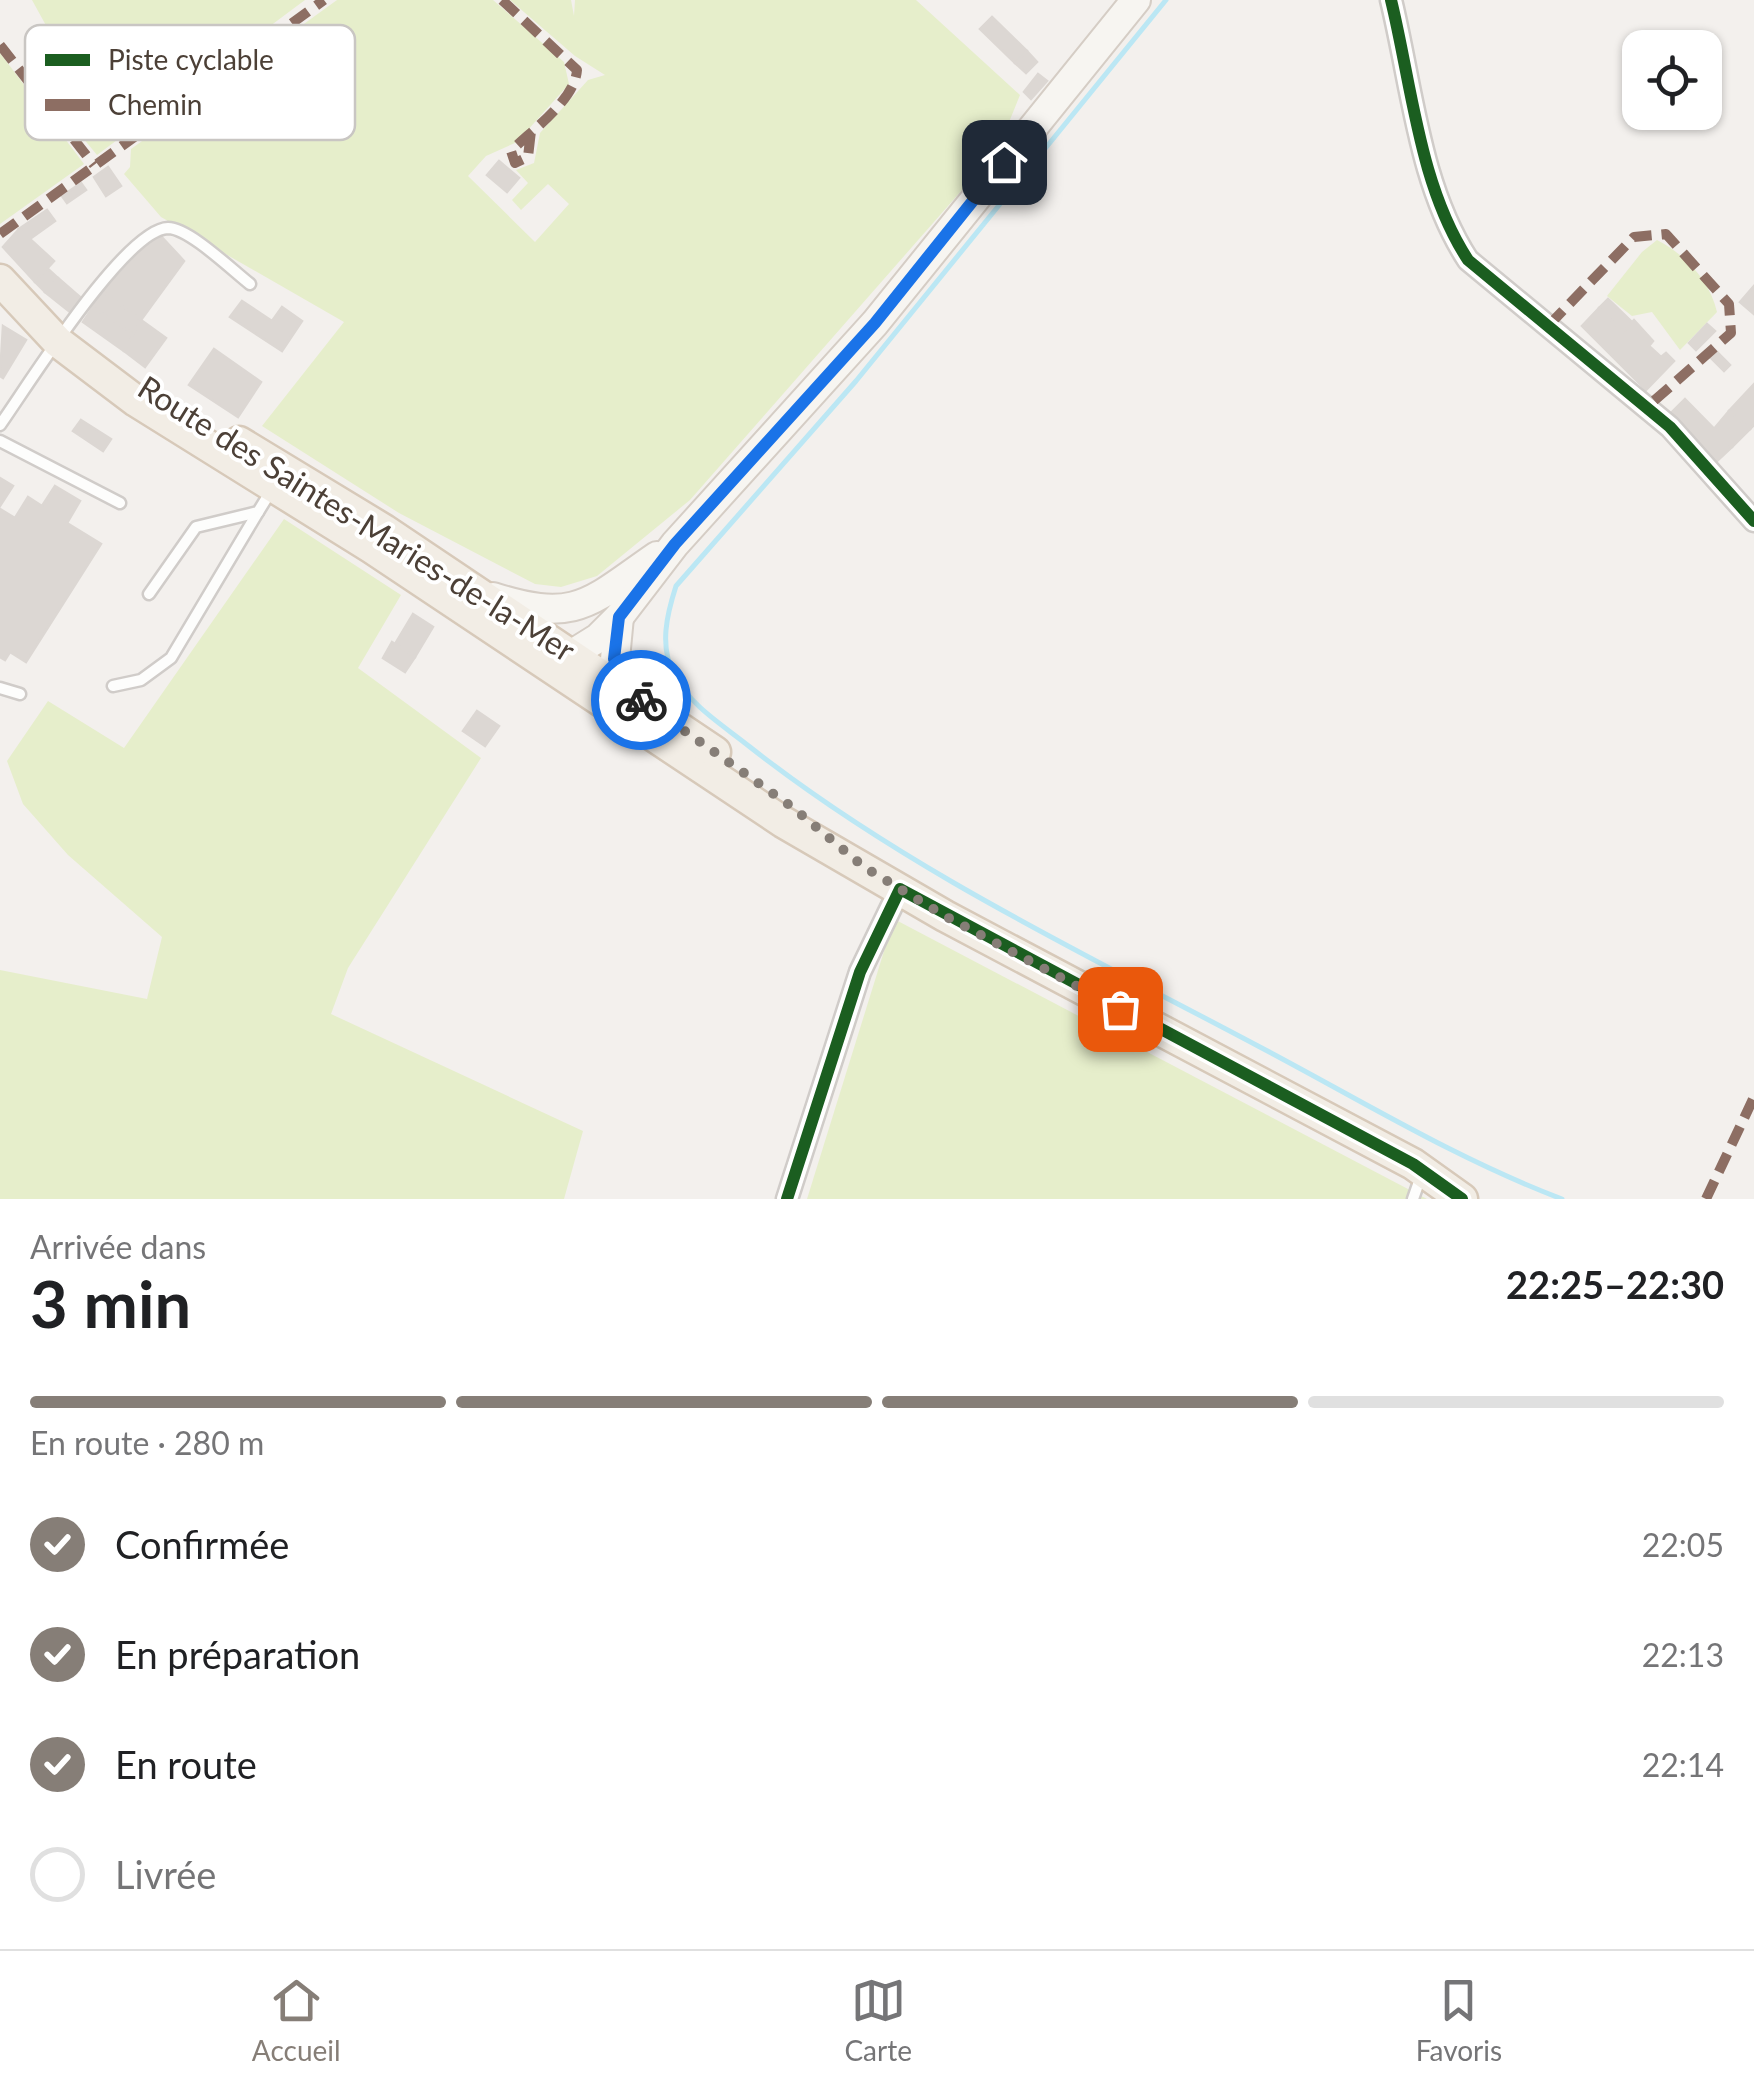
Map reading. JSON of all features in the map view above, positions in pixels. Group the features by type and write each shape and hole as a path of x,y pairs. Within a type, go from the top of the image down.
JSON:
{"main road":[{"path":"562,656 619,617 675,544 875,323 1136,0"},
{"name":"Route des Saintes-Maries-de-la-Mer","path":"0,268 63,335"},
{"name":"Route des Saintes-Maries-de-la-Mer","path":"0,280 63,335 141,393 232,449 272,489 639,698 792,807 864,867"},
{"path":"562,656 568,623 584,606 675,544"},
{"path":"476,603 553,612 584,606"},
{"path":"619,617 614,659 639,698"},
{"name":"Route des Saintes-Maries-de-la-Mer","path":"562,656 783,822 1423,1182 1462,1199"},
{"name":"Route des Saintes-Maries-de-la-Mer","path":"1423,1182 1480,1199"}],"street":[{"path":"1391,0 1437,194 1448,228 1468,260 1670,426 1754,521"},
{"path":"788,1199 860,972 900,889"}],"lane":[{"path":"0,425 102,280 156,230 172,228 185,232 250,284"},
{"path":"0,441 120,502"},
{"path":"149,594 196,527 272,489"},
{"path":"113,686 141,680 171,658 272,489"},
{"path":"0,688 20,694"}],"green space":[{"path":"32,0 305,0 271,25 46,25"},
{"path":"337,0 493,0 564,62 569,84 517,142 486,156 468,176 535,242 569,204 548,184 521,210 512,200 528,183 516,170 534,163 540,133 588,80 605,75 575,56 510,0 571,0 574,16 575,0 916,0 1020,95 998,149 690,500 597,576 561,587 535,584 399,513 262,426 344,322 161,217 124,174 130,167 131,149 143,140 355,140 355,25 302,25"},
{"path":"0,53 25,86 25,140 66,140 84,164 0,224"},
{"path":"85,140 117,140 97,155"},
{"path":"1657,240 1695,270 1709,290 1717,312 1680,350 1652,312 1632,316 1607,296 1642,252"},
{"path":"284,519 401,595 358,668 481,758 348,968 331,1014 583,1131 564,1199 0,1199 0,970 147,999 162,937 68,855 23,804 7,761 48,701 124,748"},
{"path":"894,919 1427,1199 807,1199"}],"building":[{"path":"992,17 1027,51 1015,63 980,29"},
{"path":"1027,51 1037,62 1026,73 1015,63"},
{"path":"1038,74 1047,81 1031,99 1024,92"},
{"path":"499,161 519,178 507,192 487,175"},
{"path":"108,167 121,186 106,196 94,177"},
{"path":"81,183 86,190 67,203 62,196"},
{"path":"47,210 55,221 30,239 19,229"},
{"path":"19,229 54,261 35,282 3,247"},
{"path":"158,233 184,261 141,320 103,292"},
{"path":"47,268 58,278 45,292 35,282"},
{"path":"58,278 81,298 70,312 45,292"},
{"path":"1754,286 1754,314 1740,302"},
{"path":"103,292 141,320 131,335 93,307"},
{"path":"1608,299 1632,322 1623,332 1599,308"},
{"path":"242,301 272,321 282,307 302,321 282,351 230,317"},
{"path":"93,307 136,336 124,351 83,322"},
{"path":"1599,308 1623,332 1634,320 1653,341 1649,346 1661,357 1666,353 1674,361 1646,390 1582,326"},
{"path":"141,320 166,338 145,367 124,351"},
{"path":"1707,324 1715,331 1696,350 1689,343"},
{"path":"3,326 26,340 3,378 0,376"},
{"path":"214,349 261,382 238,417 189,385"},
{"path":"1715,350 1730,365 1724,371 1709,356"},
{"path":"1754,384 1754,425 1750,429 1729,411"},
{"path":"1685,399 1732,447 1717,461 1670,414"},
{"path":"1729,411 1750,429 1732,447 1714,429"},
{"path":"81,420 111,439 103,451 73,431"},
{"path":"0,478 13,486 0,506"},
{"path":"55,486 80,501 67,523 101,544 26,662 10,652 5,660 0,657 0,509 15,518 28,497 42,506"},
{"path":"413,614 433,627 415,657 395,644"},
{"path":"392,642 415,657 405,672 383,658"},
{"path":"477,711 499,726 485,746 463,731"}],"waterway":[{"path":"1166,0 856,381 676,586 666,630 669,663 689,696 718,723 809,791 933,871 1407,1127 1562,1199"}],"marked path":[{"path":"289,25 324,0"},
{"path":"502,0 577,70 561,103 541,124 530,134 511,151 515,163 528,157 531,131"},
{"path":"0,45 25,77"},
{"path":"74,140 94,165"},
{"path":"0,234 130,140"},
{"path":"1549,325 1634,237 1666,234 1729,304 1731,333 1647,407"},
{"path":"1706,1199 1754,1097"}],"cycle path":[{"path":"1391,0 1428,167 1451,231 1468,260 1670,427 1754,521"},
{"path":"787,1199 860,972 900,889 1413,1164 1462,1199"}],"way so far":[{"path":"641,700 792,807 864,867 945,916 1120,1009"}],"route":[{"path":"641,700 614,659 619,617 675,544 740,477 875,323 1004,162"}]}
